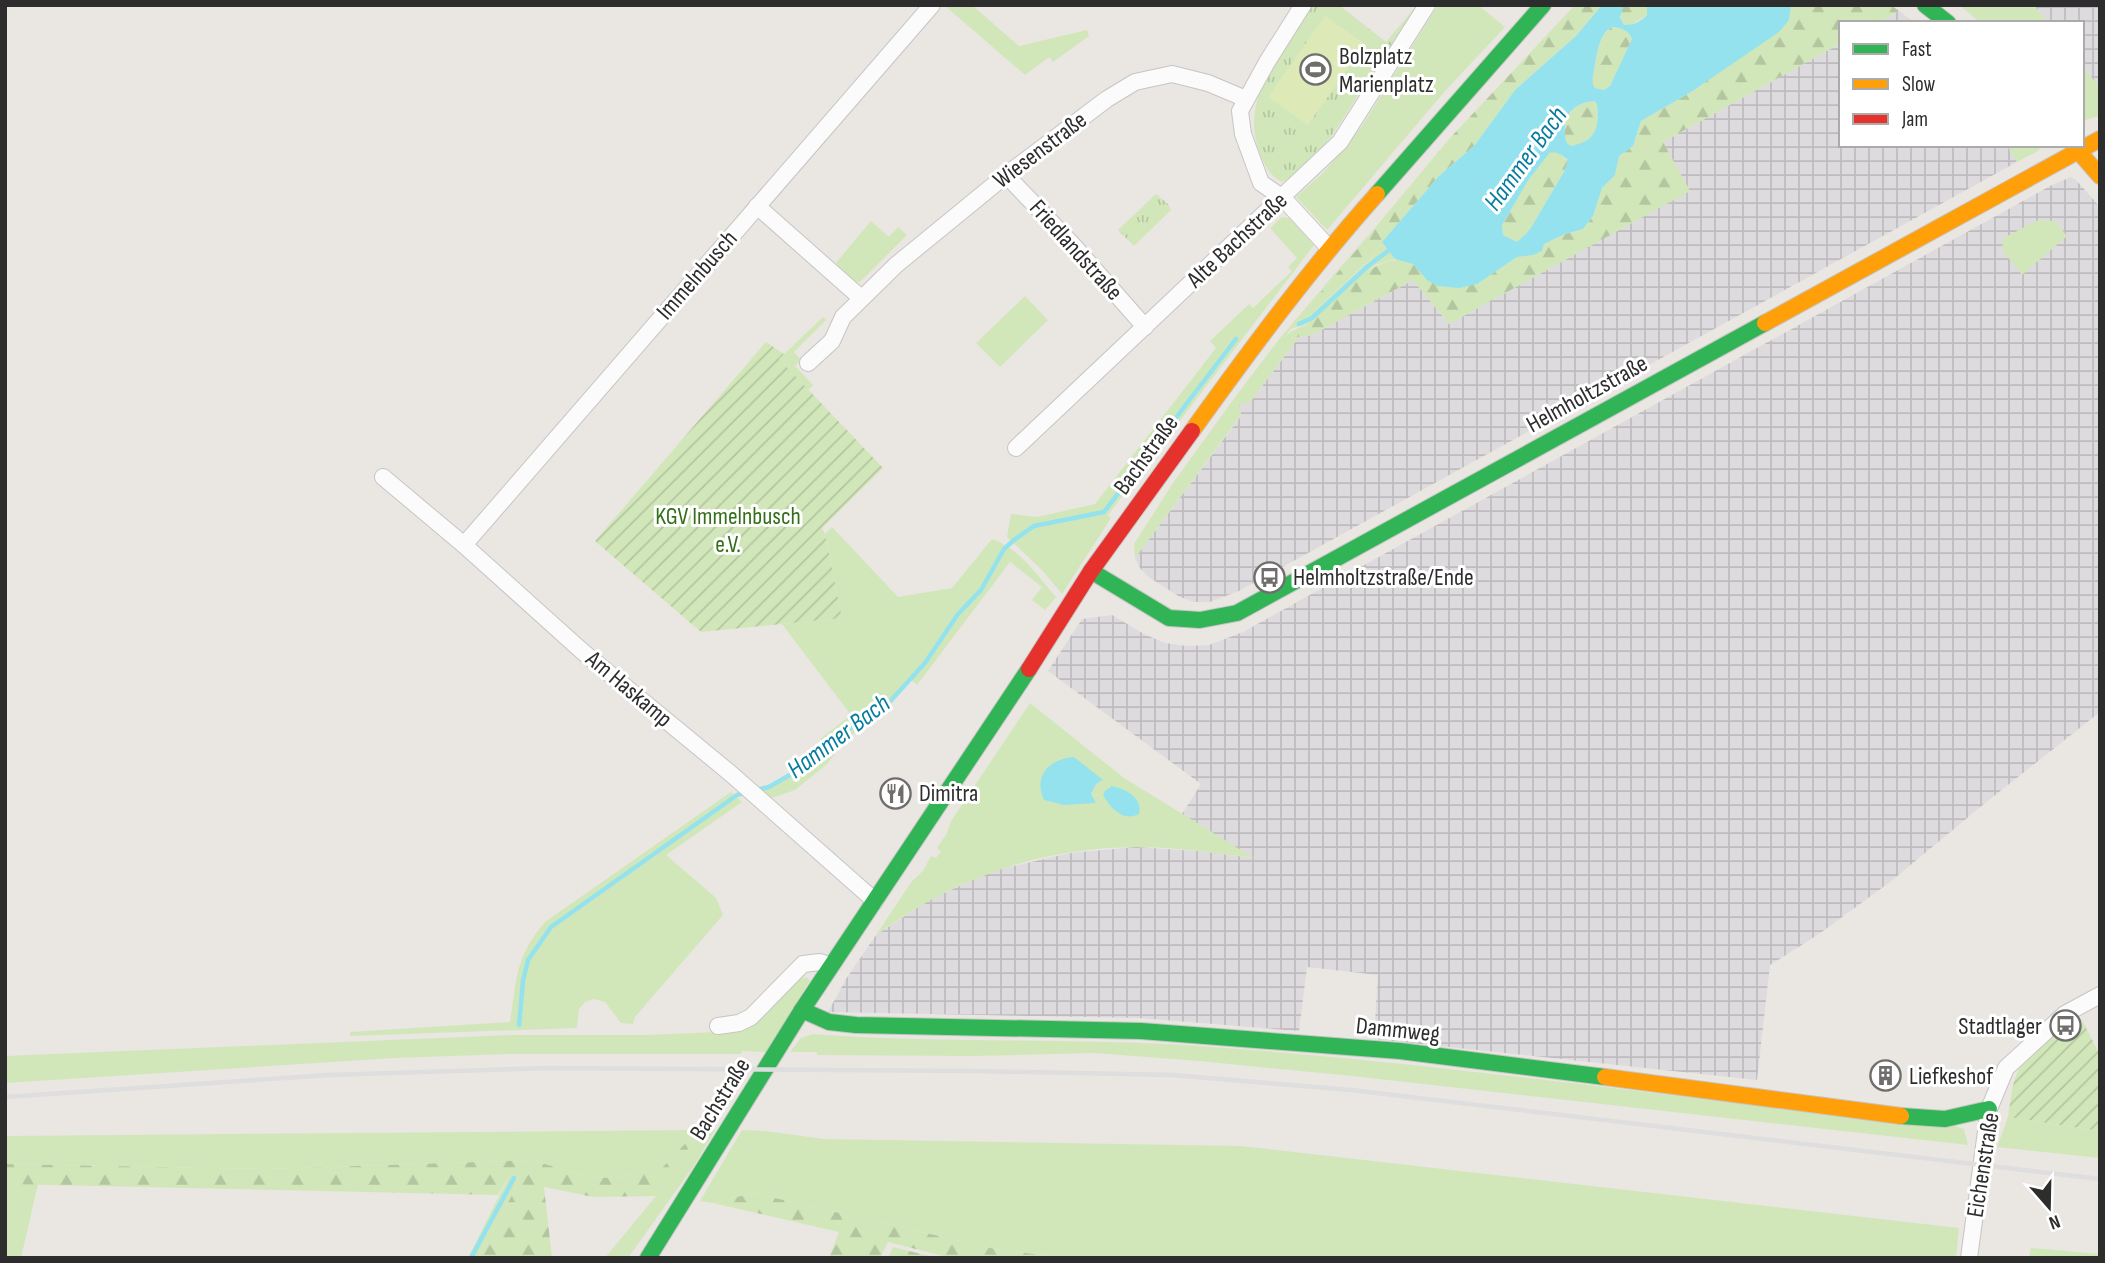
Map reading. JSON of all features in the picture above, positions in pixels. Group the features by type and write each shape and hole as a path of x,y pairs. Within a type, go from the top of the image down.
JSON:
{"street":[{"name":"Immelnbusch","path":"464,545 932,5"},
{"path":"1303,5 1240,111 1243,134 1261,183 1283,198 1329,248"},
{"name":"Alte Bachstraße","path":"1016,448 1340,142 1427,5"},
{"name":"Bachstraße","path":"648,1258 802,1010 1007,704 1091,570 1242,361 1329,248 1543,5"},
{"path":"1925,5 1945,21"},
{"name":"Wiesenstraße","path":"808,363 832,341 843,317 896,265 1006,175 1107,99 1135,82 1172,74 1208,83 1246,99"},
{"path":"2076,149 2100,176"},
{"name":"Helmholtzstraße","path":"1091,570 1169,618 1200,620 1237,613 2076,149"},
{"name":"Friedlandstraße","path":"1006,175 1073,245 1144,327"},
{"path":"757,206 861,298"},
{"name":"Am Haskamp","path":"383,477 875,901"},
{"name":"Bachstraße","path":"718,1026 739,1023 751,1017 803,964 820,962 831,966"},
{"name":"Eichenstraße","path":"1969,1258 1989,1109 2006,1068 2065,1014 2100,995"},
{"name":"Dammweg","path":"802,1010 829,1022 856,1025 1140,1031 1399,1051 1919,1118 1945,1119 1989,1109"}],"shaded area":[{"path":"2034,5 2100,5 2100,88 2084,68 2084,21 2046,21"},
{"path":"1899,11 1912,21 1882,21"},
{"path":"1839,44 1839,147 2008,147 2017,162 1239,591 1210,602 1194,602 1180,597 1147,576 1140,568 1135,558 1241,416 1239,404 1250,402 1299,337 1312,335 1413,280 1449,324 1689,191 1663,142"},
{"path":"2071,177 2100,207 2100,712 1890,882 1819,934 1770,965 1757,1080 1374,1039 1378,975 1307,967 1299,1031 1139,1018 828,1012 846,979 876,935 929,900 992,871 1070,853 1136,847 1252,858 1182,814 1201,784 1048,671 1082,619 1112,615 1165,643 1187,646 1209,645 1243,632 2052,185"}],"green space":[{"path":"944,5 972,5 1019,46 1087,30 1089,36 1053,62 1049,57 1025,75"},
{"path":"1312,5 1339,5 1386,42 1417,5 1331,137 1295,176 1282,182 1270,172 1258,148 1254,128 1255,108 1269,72"},
{"path":"1438,5 1478,5 1505,27 1445,91 1327,230 1296,197 1324,172 1362,126"},
{"path":"1575,5 1602,5 1576,36 1515,90 1474,146 1439,176 1382,242 1370,260 1309,316 1297,321 1450,138"},
{"path":"1624,5 1647,5 1647,15 1631,25 1624,25 1621,10"},
{"path":"1791,5 1891,5 1899,11 1882,21 1839,21 1839,44 1663,142 1690,191 1449,324 1413,280 1312,335 1283,339 1314,319 1360,277 1387,262 1400,260 1413,264 1427,280 1477,284 1517,257 1533,255 1542,251 1544,244 1583,229 1593,216 1602,188 1615,175 1619,156 1633,146 1641,121 1691,92 1789,20"},
{"path":"1959,5 2034,5 2046,21 1979,21"},
{"name":"Bolzplatz Marienplatz","path":"1325,16 1365,44 1308,125 1268,97"},
{"path":"1612,27 1629,33 1632,39 1610,86 1604,90 1595,88 1592,82 1600,44"},
{"path":"2084,68 2100,88 2100,116 2085,120"},
{"path":"1594,101 1597,104 1598,117 1596,129 1585,142 1569,145 1565,136 1566,120 1576,107"},
{"path":"2008,147 2041,147 2038,151 2017,162"},
{"path":"1551,151 1562,155 1568,161 1565,170 1529,231 1517,243 1503,236 1502,225 1529,179"},
{"path":"1156,194 1171,210 1134,246 1118,230"},
{"path":"1282,217 1289,218 1314,245 1108,515 1111,518 1062,594 1042,570 1007,537 1011,514 1037,517 1095,504 1216,348 1210,341 1249,304 1253,308 1292,271 1288,267 1297,258 1270,228"},
{"path":"2038,220 2055,221 2067,236 2022,275 2003,251 2002,239"},
{"path":"871,221 889,237 898,227 907,235 860,282 855,282 836,263"},
{"path":"1372,230 1299,320 1309,316 1370,261 1382,242 1395,259 1375,265 1309,323 1291,329 1284,338 1299,337 1250,402 1239,405 1241,415 1135,558 1134,544 1173,483 1280,338"},
{"path":"1025,296 1048,320 1000,367 976,343"},
{"path":"823,317 826,320 794,352 801,360 795,366 813,385 808,390 779,359"},
{"name":"KGV Immelnbusch e.V.","path":"766,342 784,354 779,359 883,468 822,528 842,618 701,632 595,541"},
{"path":"832,527 898,597 952,588 992,539 1020,556 1056,597 1045,610 1032,600 1042,587 1010,562 917,685 911,680 888,707 866,721 868,724 847,738 827,764 795,790 769,799 756,788 784,778 801,767 825,747 820,739 851,715 782,624 842,618 825,534"},
{"path":"1030,703 1124,778 1254,858 1151,847 1065,853 1032,860 967,882 936,897 876,935 931,856 936,858 941,852 937,848 951,821","holes":["1074,757 1102,781 1096,784 1091,794"]},
{"path":"731,792 742,802 666,855 716,898 723,915 635,1017 633,1024 621,1023 605,1002 594,999 585,1002 579,1009 577,1028 350,1036 350,1032 510,1022 519,969 528,946 545,922"},
{"path":"806,977 810,980 766,1052 509,1054 395,1058 5,1083 5,1056 510,1035 648,1035 739,1031 797,980"},
{"path":"2082,1020 2100,1055 2100,1131 2008,1117 2019,1068 2043,1044"},
{"path":"813,1034 909,1039 1150,1043 1387,1062 1954,1126 1964,1129 1968,1145 1199,1061 1095,1053 973,1056 817,1055 817,1052 790,1052 801,1038"},
{"path":"2008,1117 2100,1131 2100,1158 1997,1147"},
{"path":"698,1130 662,1168 614,1178 588,1177 538,1162 511,1161 266,1169 5,1164 5,1136"},
{"path":"701,1130 715,1130 695,1164 628,1258 605,1258 656,1196"},
{"path":"701,1130 656,1196 593,1197 544,1187 552,1258 478,1258 519,1182 511,1172 498,1195 5,1184 5,1164 266,1169 511,1161 538,1162 588,1177 614,1178 662,1168"},
{"path":"742,1130 824,1139 1241,1146 1959,1228 1956,1258 1060,1258 991,1248 753,1193 713,1203 700,1201"},
{"path":"511,1172 519,1182 478,1258 468,1258"},
{"path":"5,1184 38,1184 21,1258 5,1258"},
{"path":"753,1193 991,1248 1060,1258 951,1258 888,1242 880,1258 829,1258 839,1232 713,1203"},
{"path":"893,1247 937,1258 888,1258"},
{"path":"2031,1248 2100,1254 2100,1258 2029,1258"}],"water":[{"path":"1602,5 1624,5 1620,17 1624,25 1634,24 1647,15 1647,5 1791,5 1789,20 1779,32 1691,92 1641,121 1633,146 1619,156 1615,175 1602,188 1593,216 1583,229 1544,244 1542,251 1533,255 1517,257 1477,284 1459,288 1438,286 1427,280 1413,264 1395,259 1382,242 1439,176 1474,146 1515,90 1576,36","holes":["1612,27 1624,30 1632,39 1610,86 1604,90 1595,88 1592,82 1600,43","1594,101 1597,104 1596,129 1585,142 1571,146 1565,139 1566,120 1581,104","1551,151 1568,160 1565,170 1529,231 1517,242 1503,235 1502,225 1529,179"]},
{"path":"1074,757 1103,780 1096,784 1091,794 1096,803 1064,805 1044,800 1041,783 1046,770 1057,761"},
{"path":"1112,786 1123,789 1136,799 1140,808 1139,814 1123,815 1110,805 1103,795"}],"waterway":[{"name":"Hammer Bach","path":"1299,324 1312,318 1368,266 1392,248"},
{"name":"Hammer Bach","path":"756,790 769,787 802,768 836,736 884,708 925,663 958,614 981,590 1004,549 1014,540 1034,526 1104,512 1236,339"},
{"name":"Hammer Bach","path":"519,1025 528,960 551,927 737,795 744,793"},
{"name":"Hammer Bach","path":"471,1258 514,1178"}],"railway":[{"path":"5,1097 329,1075 545,1068 1172,1075 1351,1090 2100,1179"}],"traffic: fast":[{"path":"1377,194 1543,5"},
{"path":"1925,5 1945,21"},
{"path":"1091,571 1169,618 1200,620 1237,613 1765,323"},
{"path":"648,1258 802,1010 1029,669"},
{"path":"802,1010 829,1022 856,1025 1141,1031 1400,1051 1605,1077"},
{"path":"1901,1116 1945,1119 1989,1109"}],"traffic: slow":[{"path":"1765,323 2100,139"},
{"path":"2075,147 2100,176"},
{"path":"1192,431 1328,251 1377,194"},
{"path":"1605,1077 1901,1116"}],"traffic: jam":[{"path":"1029,669 1091,571 1192,431"}],"place":[{"name":"Bolzplatz Marienplatz","path":"1316,70"},
{"name":"Helmholtzstraße/Ende","path":"1270,577"},
{"name":"Dimitra","path":"896,793"},
{"name":"Stadtlager","path":"2065,1026"},
{"name":"Liefkeshof","path":"1886,1076"}]}
